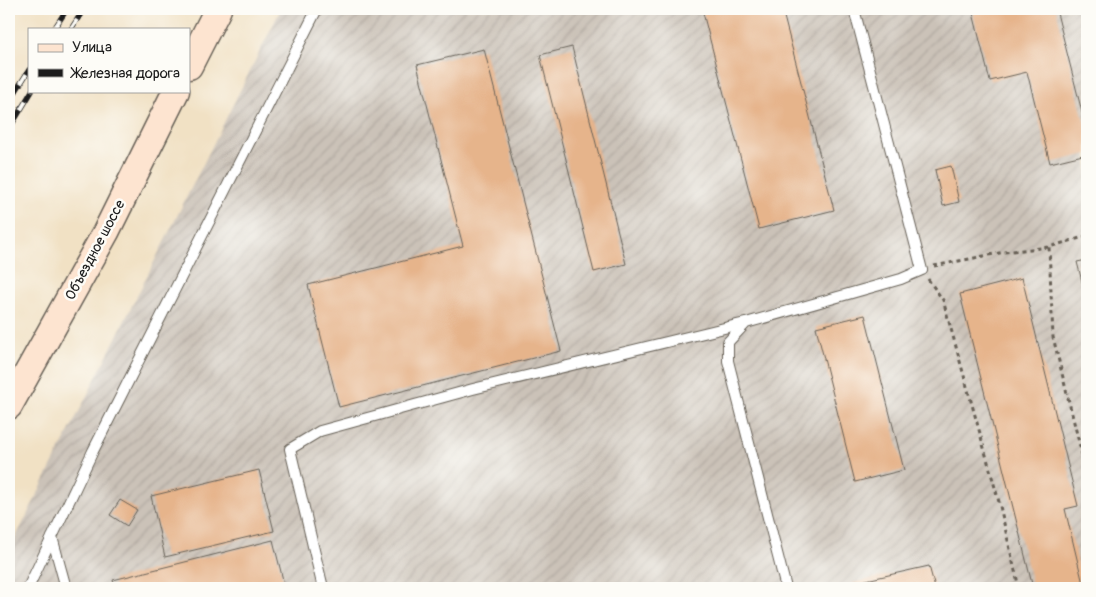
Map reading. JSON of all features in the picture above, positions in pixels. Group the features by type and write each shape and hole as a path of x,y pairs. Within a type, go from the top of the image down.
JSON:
{"main road":[{"path":"190,64 218,9"},
{"name":"Объездное шоссе","path":"9,406 106,232 176,92"}],"lane":[{"path":"28,588 93,451 317,9"},
{"path":"323,588 290,449 320,431 474,389 746,323 902,279 922,270 854,9"},
{"path":"746,323 728,342 728,362 786,588"},
{"path":"52,537 66,588"}],"path":[{"path":"1019,588 999,502 943,300 922,270 1004,252 1050,247 1087,236"},
{"path":"1050,247 1053,337 1087,475"}],"shaded area":[{"path":"281,9 1087,9 1087,588 9,588 9,551"}],"building":[{"path":"702,9 782,9 834,210 759,229"},
{"path":"972,9 1056,9 1087,132 1087,154 1050,163 1027,72 990,81"},
{"path":"572,47 626,264 594,272 540,55"},
{"path":"484,49 561,351 339,407 308,285 463,246 417,65"},
{"path":"951,166 959,202 943,206 935,170"},
{"path":"1087,260 1087,301 1077,262"},
{"path":"1022,278 1078,506 1065,509 1084,588 1033,588 960,294"},
{"path":"865,315 904,470 855,482 816,327"},
{"path":"259,470 274,531 165,557 151,496"},
{"path":"120,500 137,510 127,526 110,515"},
{"path":"273,540 285,588 115,588 113,580"},
{"path":"929,566 935,588 854,588 853,583"}],"railway":[{"path":"55,28 67,9"},
{"path":"72,28 84,9"},
{"path":"9,102 28,72"},
{"path":"9,129 31,92"}]}
